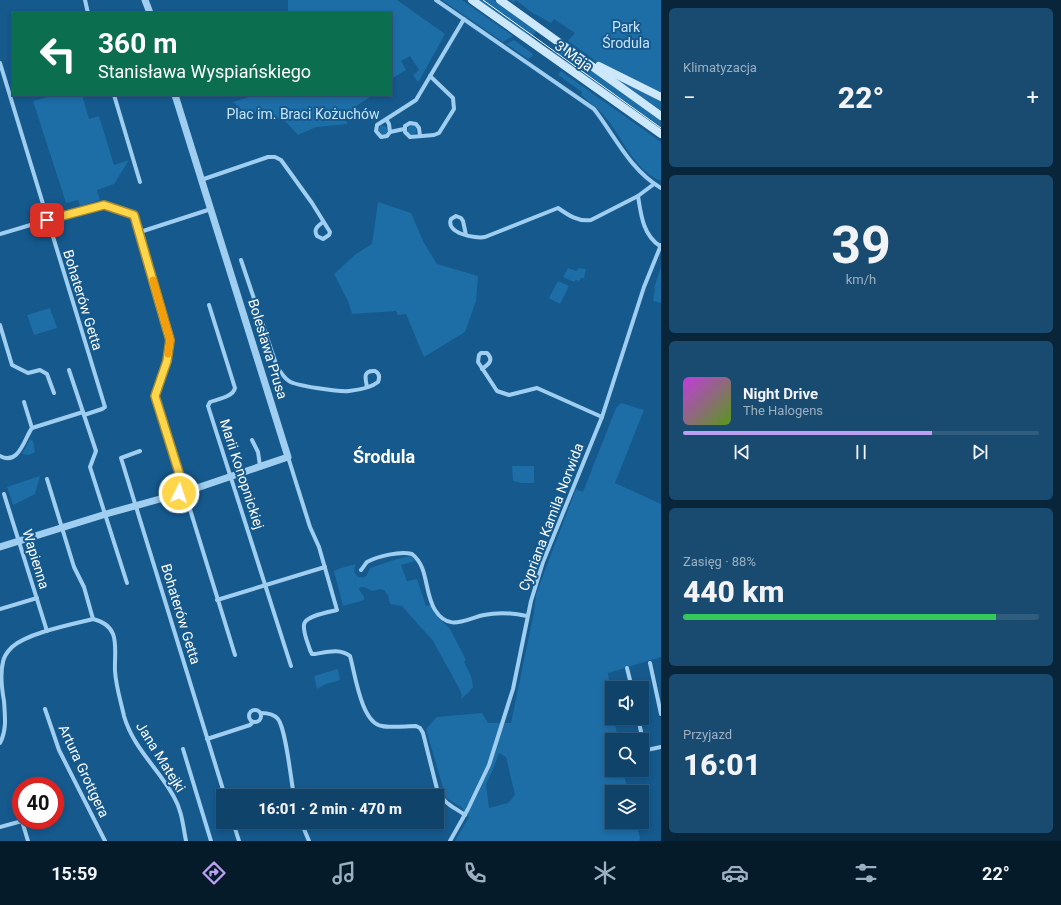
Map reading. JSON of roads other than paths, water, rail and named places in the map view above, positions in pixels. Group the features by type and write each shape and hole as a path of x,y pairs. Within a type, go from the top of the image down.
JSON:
{"main road":[{"name":"3 Maja","path":"472,0 661,134"},
{"name":"3 Maja","path":"500,0 661,116"},
{"path":"583,60 604,68 661,97"}],"street":[{"path":"85,0 88,12"},
{"path":"145,0 150,12"},
{"path":"436,0 594,108 608,126 634,166 654,184 661,187"},
{"path":"420,136 417,126 413,123 407,125 404,129 390,132 384,137 379,136 376,130 377,125 416,100 464,19"},
{"name":"Bohaterów Getta","path":"0,63 105,406 102,409 84,413"},
{"path":"404,129 410,137 434,135 439,133 454,109 453,98 430,76"},
{"path":"114,96 140,182"},
{"name":"Bolesława Prusa","path":"175,96 310,527 319,547 337,610 305,620 304,626 312,654 339,651 345,652 350,656 364,707 368,717 376,724 382,726 416,726 420,728 423,733 437,789 441,797 446,803 465,814"},
{"path":"386,119 390,124 390,132"},
{"path":"202,180 275,156 281,160 312,203 323,222"},
{"path":"466,235 461,218 456,216 451,219 451,227 455,230 466,235 479,238 558,208 576,218 586,221 591,220 638,196 654,184"},
{"name":"Cypriana Kamila Norwida","path":"450,841 489,765 513,689 527,616 543,562 602,417 644,287 661,245 649,237 641,212 638,196"},
{"path":"0,234 104,205 134,215 170,340 167,361 155,396 235,656"},
{"path":"140,232 211,208"},
{"path":"241,260 277,367 283,376 289,382 302,386 339,391 349,392 367,386"},
{"name":"Marii Konopnickiej","path":"209,305 235,388 231,395 210,402 208,406 291,666"},
{"path":"0,325 12,365 28,373 40,370 47,374 54,393"},
{"path":"482,369 497,391 509,395 537,388 602,417"},
{"path":"69,370 96,451 90,467 127,583"},
{"path":"24,402 32,428"},
{"path":"0,456 8,458 14,457 18,453 32,428 84,413"},
{"path":"252,440 258,452 260,466"},
{"name":"Bohaterów Getta","path":"140,451 121,458 223,789"},
{"path":"0,547 106,514 185,492 288,456"},
{"path":"0,743 5,733 6,717 1,670 6,655 13,646 25,639 47,631 93,619 84,587 74,567 47,479"},
{"name":"Wapienna","path":"4,494 47,631"},
{"path":"361,570 367,563 390,554 399,552 412,554 421,563 433,607 442,618 450,623 458,623 484,615 493,614 507,613 527,616"},
{"path":"218,600 325,567"},
{"path":"0,609 37,598"},
{"name":"Jana Matejki","path":"93,619 100,620 113,633 116,639 115,671 126,723 134,741 174,798 184,826 186,841"},
{"path":"650,662 661,714"},
{"path":"627,668 630,681"},
{"name":"Artura Grottgera","path":"45,709 59,750 106,841"},
{"path":"253,722 249,718 252,710 257,710 261,713 267,713 275,716 280,722 293,789"},
{"path":"207,739 250,725 261,719 261,713"},
{"path":"649,749 661,747"},
{"path":"183,749 211,841"},
{"path":"0,826 22,821 28,841"},
{"path":"235,829 239,841"},
{"path":"304,829 309,841"}],"tram line":[{"path":"483,0 661,128"}],"district":[{"name":"Środula","path":"384,457"}],"park label":[{"name":"Park Środula","path":"626,36"},
{"name":"Plac im. Braci Kożuchów","path":"303,114"}]}
